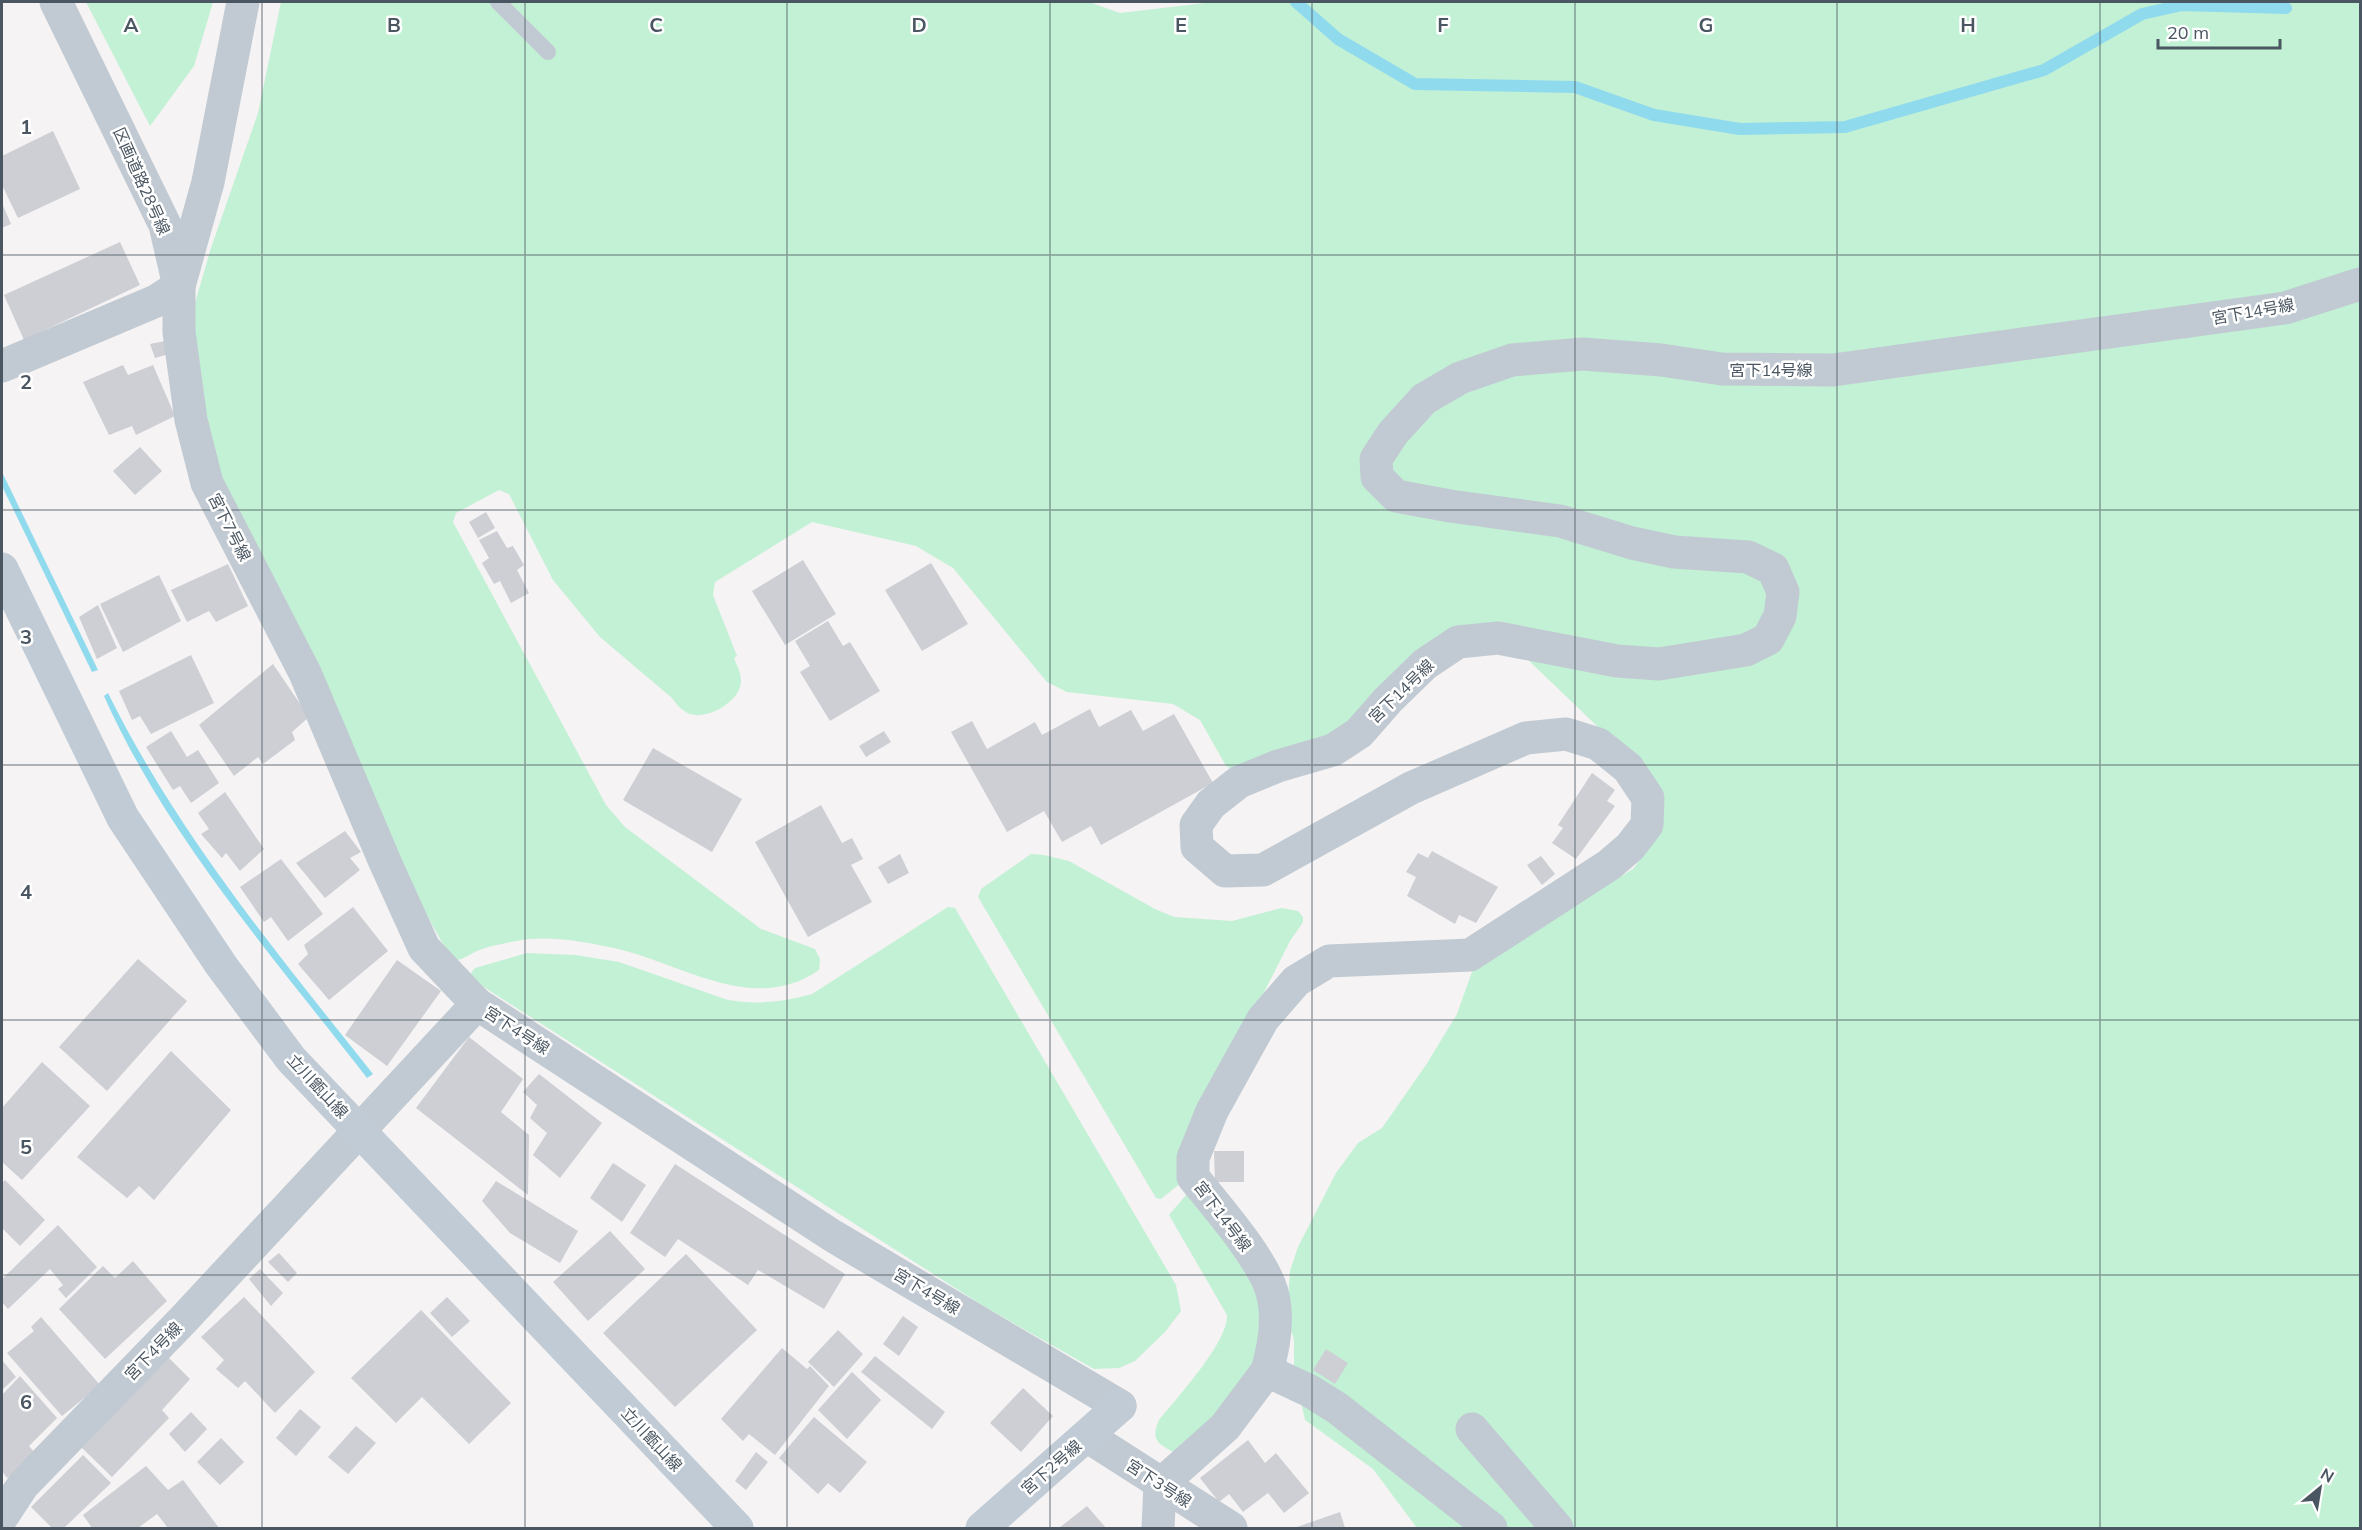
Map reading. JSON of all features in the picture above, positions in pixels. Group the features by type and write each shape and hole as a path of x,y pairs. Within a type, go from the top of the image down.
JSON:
{"street":[{"name":"区画道路28号線","path":"56,2 165,225 179,286"},
{"name":"宮下7号線","path":"243,2 208,182 179,286 178,332 191,420 207,483 305,673 424,948 477,1004"},
{"name":"宮下14号線","path":"1160,1485 1225,1427 1266,1371 1275,1322 1272,1292 1260,1264 1193,1177 1193,1158 1212,1110 1263,1019 1296,981 1329,960 1470,955 1616,859 1630,847 1647,825 1648,798 1628,768 1598,744 1566,734 1526,738 1411,788 1263,870 1225,871 1197,847 1196,825 1211,804 1239,782 1278,766 1333,750 1359,733 1388,700 1425,664 1458,642 1498,638 1617,661 1659,663 1746,650 1768,639 1780,616 1783,592 1773,569 1748,557 1674,552 1632,543 1560,521 1396,496 1377,477 1376,459 1393,433 1424,399 1460,378 1512,360 1583,354 1661,360 1722,369 1833,370 2285,308 2361,284"},
{"path":"2,366 156,301 179,286"},
{"name":"立川甑山線","path":"2,569 123,818 221,965 291,1059 737,1528"},
{"name":"宮下4号線","path":"2,1517 22,1485 183,1320 477,1004 833,1236 1120,1406"},
{"path":"1266,1371 1310,1391 1338,1408 1491,1528"},
{"name":"宮下2号線","path":"982,1528 1120,1406"},
{"path":"1472,1429 1557,1528"},
{"name":"宮下3号線","path":"1087,1436 1160,1485 1231,1528"},
{"path":"1158,1528 1160,1485"}],"lane":[{"path":"498,2 548,52"}],"green space":[{"path":"86,2 213,2 194,66 150,126"},
{"path":"281,2 1089,2 1120,13 1214,2 2360,2 2360,1528 1417,1528 1373,1469 1305,1420 1294,1371 1294,1340 1287,1315 1290,1271 1298,1247 1336,1173 1358,1143 1382,1128 1426,1065 1457,1014 1473,969 1480,961 1633,869 1643,856 1620,748 1497,630 1350,728 1239,772 1226,766 1200,720 1173,704 1067,692 1047,682 953,568 916,546 812,522 715,582 713,595 737,656 734,658 741,681 740,688 730,702 714,711 697,715 690,714 677,705 672,698 600,637 553,580 509,494 499,490 456,513 453,522 606,805 625,827 761,929 815,949 820,959 819,970 793,983 767,988 741,987 714,981 609,947 551,939 528,939 502,944 482,949 462,959 452,960 425,912 211,462 188,327 211,248 258,113"},
{"path":"1031,854 1069,861 1155,909 1174,917 1232,921 1281,908 1298,911 1303,917 1303,922 1290,941 1251,1018 1182,1182 1161,1199 1156,1198 978,897 981,889"},
{"path":"948,907 955,908 1176,1285 1181,1311 1165,1332 1135,1361 1119,1368 1094,1369 985,1307 468,977 475,968 527,953 575,955 619,962 728,1000 781,1001 812,994"},
{"path":"1187,1194 1193,1195 1265,1301 1256,1366 1226,1407 1173,1452 1159,1443 1155,1436 1159,1420 1211,1354 1220,1339 1227,1315 1169,1215"}],"water":[{"path":"2,472 98,670 92,672 2,486"},
{"path":"108,693 165,795 230,891 373,1074 367,1078 259,941 190,846 129,747 104,696"}],"building":[{"path":"53,131 80,189 18,218 2,185 2,156"},
{"path":"2,203 11,224 2,228"},
{"path":"120,242 140,285 24,340 4,295"},
{"path":"165,341 169,354 155,358 150,344"},
{"path":"123,365 128,375 153,365 175,416 136,435 132,426 109,435 83,382"},
{"path":"140,447 162,471 135,495 113,471"},
{"path":"486,512 495,528 478,538 469,522"},
{"path":"497,531 507,548 513,546 524,565 517,570 529,593 511,603 500,581 494,584 482,563 489,558 479,540"},
{"path":"803,560 836,614 785,645 752,591"},
{"path":"931,563 968,624 922,651 885,590"},
{"path":"228,564 248,606 216,622 209,611 187,622 171,590"},
{"path":"159,575 181,621 123,652 100,604"},
{"path":"98,605 117,648 97,659 79,617"},
{"path":"828,621 843,646 850,642 880,691 830,721 800,672 810,666 795,641"},
{"path":"191,655 214,703 151,734 140,716 132,720 119,691"},
{"path":"273,664 309,717 292,732 295,740 263,764 258,757 234,776 199,725"},
{"path":"1090,709 1099,727 1131,710 1143,731 1174,714 1213,783 1101,845 1091,826 1062,842 1044,811 1007,832 951,732 972,721 987,749 1035,722 1042,735"},
{"path":"171,731 187,757 198,750 219,783 191,803 180,786 173,790 146,747"},
{"path":"884,731 891,742 866,757 859,746"},
{"path":"653,748 742,799 712,852 623,800"},
{"path":"1592,773 1615,790 1607,801 1615,806 1576,859 1552,843 1563,828 1558,825"},
{"path":"225,792 264,849 240,871 226,853 222,858 201,834 209,829 198,813"},
{"path":"821,805 842,843 852,838 863,859 851,865 872,902 808,937 755,842"},
{"path":"345,831 361,852 350,858 360,870 325,898 296,863"},
{"path":"1432,851 1498,887 1476,923 1459,915 1455,924 1407,896 1416,877 1406,872 1418,853 1428,858"},
{"path":"900,854 909,873 888,884 878,867"},
{"path":"1541,856 1555,874 1542,885 1527,865"},
{"path":"281,859 323,914 288,941 271,917 264,922 240,887"},
{"path":"353,907 388,951 329,1000 298,964 308,954 304,945"},
{"path":"138,959 187,1001 107,1091 59,1047"},
{"path":"397,960 441,991 387,1066 345,1035"},
{"path":"469,1037 523,1079 501,1112 529,1135 528,1195 416,1108"},
{"path":"171,1051 231,1110 154,1200 139,1186 127,1198 77,1157"},
{"path":"42,1062 90,1106 22,1180 2,1162 2,1108"},
{"path":"539,1074 602,1123 560,1178 533,1155 547,1133 530,1118 537,1105 523,1092"},
{"path":"1214,1151 1244,1151 1244,1182 1215,1182"},
{"path":"613,1163 646,1185 622,1222 590,1198"},
{"path":"675,1164 845,1274 824,1309 758,1270 748,1285 678,1239 665,1257 630,1233"},
{"path":"5,1180 45,1220 20,1246 2,1228 2,1183"},
{"path":"496,1181 578,1231 560,1263 510,1233 482,1201"},
{"path":"58,1225 97,1267 66,1298 58,1289 63,1285 50,1269 8,1309 2,1302 2,1279"},
{"path":"610,1231 645,1269 588,1321 553,1282"},
{"path":"279,1253 297,1273 288,1282 268,1262"},
{"path":"686,1254 757,1330 675,1407 603,1333"},
{"path":"133,1261 167,1301 105,1359 59,1309 103,1266 115,1278"},
{"path":"260,1269 283,1293 271,1306 249,1279"},
{"path":"244,1297 315,1372 275,1413 245,1381 238,1388 216,1369 224,1360 201,1337"},
{"path":"447,1297 470,1321 452,1337 430,1313"},
{"path":"421,1310 511,1403 469,1444 422,1397 396,1423 351,1378"},
{"path":"903,1316 918,1327 899,1356 883,1344"},
{"path":"41,1317 100,1385 62,1416 7,1353 34,1331 31,1327"},
{"path":"838,1330 863,1354 834,1387 808,1362"},
{"path":"782,1348 807,1369 810,1366 829,1386 775,1455 749,1434 743,1441 721,1419"},
{"path":"1326,1349 1348,1363 1335,1384 1313,1370"},
{"path":"875,1356 945,1412 932,1429 861,1372"},
{"path":"168,1357 190,1379 162,1410 169,1418 112,1477 81,1447"},
{"path":"2,1360 16,1377 2,1390"},
{"path":"852,1372 881,1400 847,1439 818,1410"},
{"path":"20,1376 57,1418 29,1446 34,1452 7,1478 2,1471 2,1395"},
{"path":"1023,1388 1053,1416 1021,1452 990,1423"},
{"path":"300,1409 321,1427 296,1456 276,1438"},
{"path":"191,1412 207,1429 185,1452 169,1434"},
{"path":"814,1417 867,1462 840,1493 828,1483 818,1494 779,1458"},
{"path":"356,1426 376,1443 348,1474 328,1457"},
{"path":"221,1438 244,1462 220,1485 197,1462"},
{"path":"1248,1440 1265,1463 1276,1453 1309,1493 1284,1513 1268,1493 1243,1512 1229,1494 1219,1502 1200,1478"},
{"path":"756,1452 768,1462 746,1490 735,1481"},
{"path":"83,1455 111,1483 64,1528 52,1528 31,1507"},
{"path":"146,1466 168,1490 183,1480 219,1528 168,1528 157,1514 138,1528 92,1528 83,1515"},
{"path":"1087,1506 1106,1528 1059,1528"},
{"path":"1340,1512 1345,1528 1294,1528"}],"waterway":[{"path":"1296,2 1338,39 1415,84 1575,87 1654,115 1740,129 1845,127 2044,70 2142,14 2182,5 2286,8"}]}
